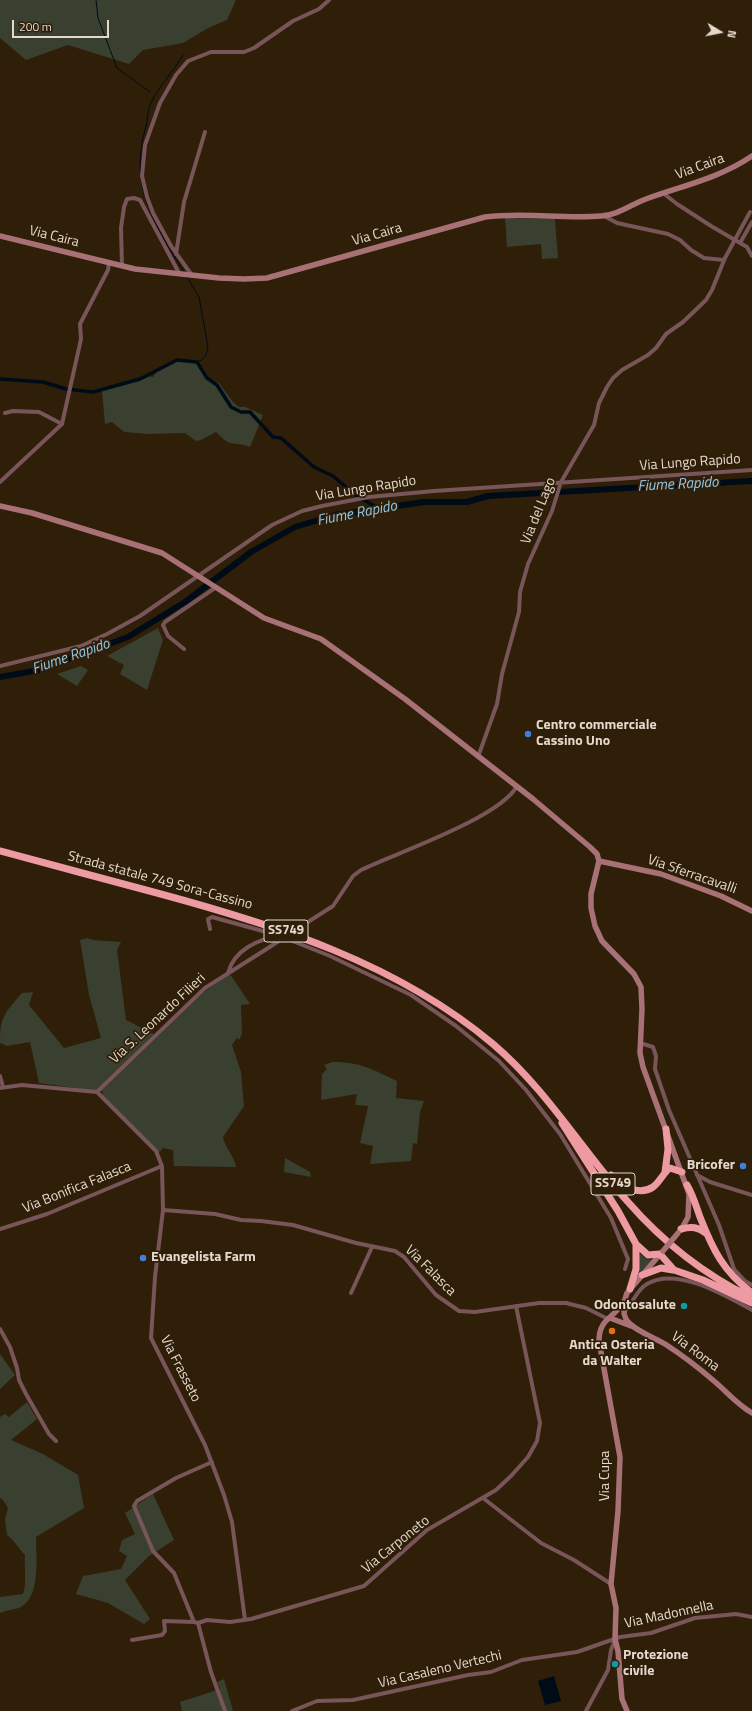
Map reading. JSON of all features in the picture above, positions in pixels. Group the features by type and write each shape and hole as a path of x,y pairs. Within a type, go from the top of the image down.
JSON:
{"highway":[{"name":"Strada statale 749 Sora-Cassino","path":"0,851 270,925 365,964 410,986 468,1024 494,1045 535,1086 563,1119 606,1175 651,1227 680,1252 711,1275 752,1298"},
{"path":"535,1086 539,1094 566,1129 618,1211 636,1244 648,1255 656,1256 661,1252 674,1270"},
{"path":"563,1119 574,1128 614,1179 625,1186 637,1190 646,1190 653,1186 670,1168 682,1172"},
{"path":"666,1129 668,1149 666,1172"},
{"path":"687,1185 720,1262 730,1274 752,1293"},
{"path":"680,1231 690,1227 696,1228 707,1234"},
{"path":"630,1289 636,1268 636,1244"},
{"path":"642,1275 661,1268 674,1270 704,1280 752,1303"}],"street":[{"path":"191,274 176,254 153,213 142,176 143,156 147,138 160,103 167,90 188,61 211,52 244,52 254,48 293,21 319,9 329,0"},
{"path":"176,254 184,202 205,132"},
{"name":"Via Caira","path":"0,236 109,263 150,271 244,279 267,278 492,216 506,214 604,216 617,213 663,193 717,176 752,156"},
{"path":"663,193 677,204 740,243 752,252 752,256"},
{"path":"122,266 121,228 124,207 127,199 134,198 140,200 178,273"},
{"name":"Via del Lago","path":"478,757 497,704 501,677 519,612 520,592 528,564 552,511 560,485 594,425 599,403 612,378 622,370 648,356 669,331 695,311 712,290 734,239 750,212"},
{"path":"604,216 617,223 668,234 680,240 691,250 704,258 724,260"},
{"path":"740,243 752,222"},
{"path":"0,482 62,424 81,339 80,324 108,270 109,263"},
{"path":"5,413 12,411 39,412 62,424"},
{"name":"Via Lungo Rapido","path":"0,666 81,646 140,616 199,577 272,525 302,511 369,497 434,491 560,485 752,470"},
{"path":"0,506 32,513 162,553 213,587 264,618 321,639 400,696 517,786 597,854 599,861 591,894 591,908 595,926 602,941 632,971 639,981 642,1002 640,1043 643,1067 687,1185 689,1210 680,1231 630,1289 624,1301 624,1312"},
{"path":"184,649 168,636 163,625 213,587"},
{"name":"Via S. Leonardo Filieri","path":"98,1092 205,988 333,906 354,876 361,870 470,823 511,795 517,786"},
{"name":"Via Sferracavalli","path":"599,861 661,874 721,896 752,911"},
{"path":"210,929 208,919 212,917 270,933 272,937"},
{"path":"228,973 230,965 245,948 272,937 280,936 292,939 330,956 411,996 446,1020 499,1061 526,1090 560,1134 611,1218 628,1259 625,1269"},
{"path":"640,1043 653,1047 656,1056 655,1069 669,1110 718,1225 734,1269 745,1281 752,1285"},
{"path":"0,1076 1,1088 22,1085 98,1092"},
{"name":"Via Frasseto","path":"98,1092 156,1151 162,1166 163,1210 155,1276 151,1338 191,1415 212,1462 232,1522 245,1620"},
{"name":"Via Bonifica Falasca","path":"0,1229 47,1214 162,1166"},
{"path":"697,1175 710,1182 752,1195"},
{"name":"Via Falasca","path":"163,1210 215,1214 241,1220 293,1225 372,1247 395,1251 404,1257 436,1295 459,1311 475,1312 539,1303 566,1303 586,1308 609,1318"},
{"path":"351,1293 372,1247"},
{"path":"609,1318 619,1317 630,1305 635,1295 646,1284 668,1279 703,1285 752,1310"},
{"name":"Via Cupa","path":"624,1301 618,1311 609,1318 600,1330 599,1341 620,1457 618,1511 611,1584 617,1615 615,1639 618,1651 622,1699 627,1711"},
{"name":"Via Carponeto","path":"132,1640 162,1635 165,1631 164,1621 196,1622 207,1620 230,1622 245,1620 364,1586 427,1530 496,1490 512,1476 528,1457 537,1441 540,1423 516,1306"},
{"name":"Via Roma","path":"624,1312 626,1319 633,1327 676,1352 714,1382 731,1398 752,1413"},
{"path":"609,1318 633,1327"},
{"path":"0,1329 10,1347 17,1368 19,1380 49,1434 56,1441"},
{"path":"212,1462 176,1478 137,1501 134,1506 153,1551 174,1573 196,1622 211,1672 225,1711"},
{"path":"483,1498 541,1543 574,1560 611,1584"},
{"name":"Via Madonnella","path":"615,1639 624,1636 650,1633 694,1618 736,1614 752,1617"},
{"path":"586,1711 608,1670 611,1650 615,1639"},
{"name":"Via Casaleno Vertechi","path":"292,1711 317,1702 353,1700 468,1675 491,1672 522,1660 577,1652 615,1639"}],"green space":[{"path":"0,0 236,0 227,20 208,28 183,43 143,50 129,64 68,45 26,60 0,38"},
{"path":"505,218 555,219 558,258 542,259 541,244 507,247"},
{"path":"181,360 200,364 210,379 219,383 233,402 239,407 245,407 263,415 250,447 229,443 216,432 196,441 185,433 148,434 124,432 112,422 105,424 102,391 145,376 153,377 159,368"},
{"path":"158,628 163,640 147,690 120,674 124,665 107,656"},
{"path":"81,666 88,670 77,686 57,674"},
{"path":"87,938 93,940 121,942 117,950 126,1020 154,1034 97,1091 39,1083 30,1042 7,1046 0,1043 2,1021 8,1010 22,993 33,992 29,1005 64,1048 101,1038 89,995 80,940"},
{"path":"230,974 250,1004 241,1005 242,1034 239,1040 237,1038 232,1045 241,1072 244,1106 223,1137 236,1167 174,1166 173,1150 163,1148 159,1153 103,1096 102,1090 204,992"},
{"path":"332,1062 350,1063 373,1070 397,1081 396,1098 424,1101 420,1112 417,1144 413,1143 411,1161 370,1164 373,1146 360,1143 368,1106 355,1105 357,1094 321,1100 322,1074 327,1069 324,1065"},
{"path":"285,1158 310,1172 311,1177 284,1172"},
{"path":"639,1253 647,1259 653,1260 640,1274 638,1274"},
{"path":"0,1354 15,1375 0,1389"},
{"path":"27,1402 37,1419 11,1440 43,1454 78,1475 84,1508 36,1537 37,1565 35,1585 32,1594 27,1602 21,1607 0,1613 0,1597 23,1594 25,1580 25,1555 7,1535 5,1519 8,1508 0,1498 0,1417 5,1414 9,1417"},
{"path":"153,1494 174,1540 149,1556 125,1580 150,1619 144,1624 108,1603 76,1594 83,1576 121,1569 127,1556 119,1551 122,1540 135,1534 125,1513"},
{"path":"224,1679 233,1711 182,1711 180,1702 220,1689 217,1682"}],"water":[{"path":"554,1676 561,1701 545,1705 538,1681"}],"waterway":[{"path":"96,0 98,18 117,68 150,92"},
{"path":"183,55 150,104 141,151 140,170 143,188 155,222 184,272"},
{"path":"187,277 199,297 208,347 206,355 202,360 197,362"},
{"path":"0,379 43,382 66,389 93,392 140,379 177,360 197,362 207,378 217,385 231,407 241,412 250,412 273,437 281,438 314,467 333,476 354,494 379,509"},
{"name":"Fiume Rapido","path":"0,677 39,670 128,637 185,602 251,552 295,527 335,515 424,502 467,502 488,496 752,481"}],"place":[{"name":"Centro commerciale Cassino Uno","path":"528,734"},
{"name":"Bricofer","path":"743,1166"},
{"name":"Evangelista Farm","path":"143,1258"},
{"name":"Odontosalute","path":"684,1306"},
{"name":"Antica Osteria da Walter","path":"612,1331"},
{"name":"Protezione civile","path":"615,1664"}]}
